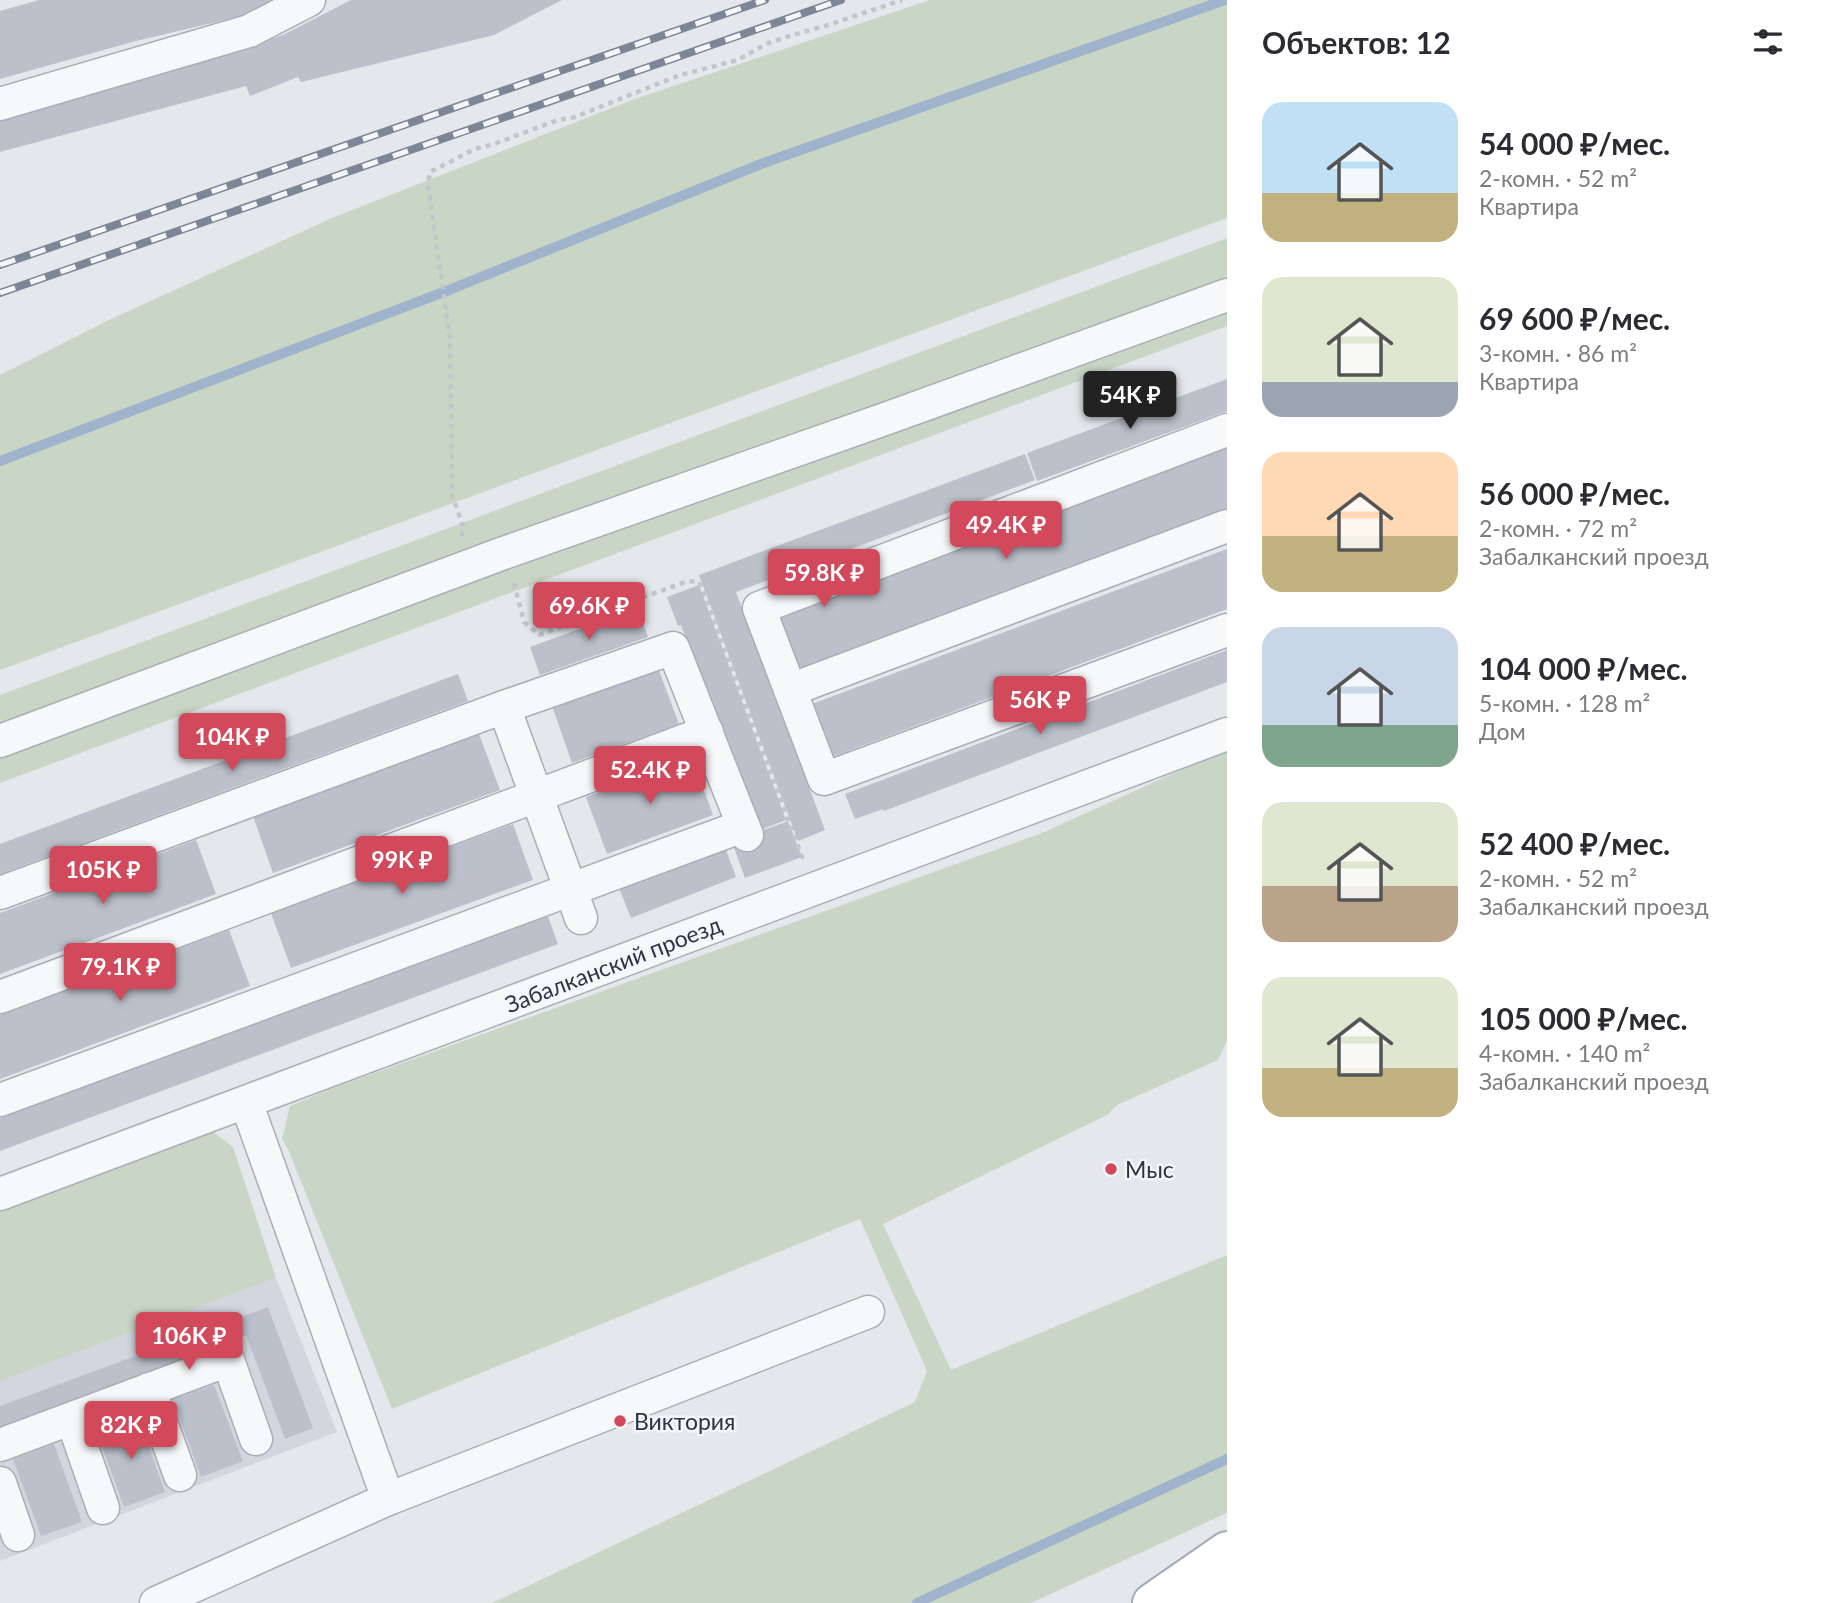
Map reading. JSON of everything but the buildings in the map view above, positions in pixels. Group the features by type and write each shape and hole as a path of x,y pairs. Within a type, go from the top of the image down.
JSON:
{"main road":[{"path":"1152,1603 1227,1552"},
{"path":"1190,1603 1227,1587"}],"street":[{"path":"0,104 249,31 309,0"},
{"path":"0,741 501,554 1227,295"},
{"path":"1227,430 759,608 824,779 1227,630"},
{"path":"790,690 1227,526"},
{"path":"0,893 504,707 673,648 745,830 570,889 0,1100"},
{"path":"504,707 581,918"},
{"path":"0,997 707,732"},
{"name":"Забалканский проезд","path":"0,1195 1227,734"},
{"path":"246,1102 388,1499"},
{"path":"156,1603 388,1499 868,1312"},
{"path":"0,1445 228,1360 256,1439"},
{"path":"149,1389 180,1475"},
{"path":"72,1419 103,1508"},
{"path":"0,1483 18,1535"}],"path":[{"path":"464,530 452,494 450,338 428,185 430,172 475,149 558,120 575,117 680,75 738,60 766,44 786,37 902,0"},
{"path":"501,554 513,579 524,622 539,635 688,581 699,582 802,857"}],"shaded area":[{"path":"276,1278 337,1432 0,1561 0,1381"}],"green space":[{"path":"930,0 1227,0 1227,218 0,670 0,375 109,320 332,218 632,100"},
{"path":"1227,238 1227,326 0,783 0,695"},
{"path":"1227,749 1227,1041 1218,1060 1117,1105 1107,1115 883,1224 951,1370 1227,1255 1227,1513 1031,1603 492,1603 915,1402 927,1371 860,1219 392,1409 282,1139 290,1106 333,1088 1042,833"},
{"path":"206,1129 233,1147 276,1278 0,1381 0,1206"}],"waterway":[{"path":"0,461 449,290 761,164 1225,0"},
{"path":"917,1603 1227,1459"}],"railway":[{"path":"0,265 765,0"},
{"path":"0,293 841,0"}],"place":[{"name":"Мыс","path":"1111,1169"},
{"name":"Виктория","path":"620,1421"}]}
